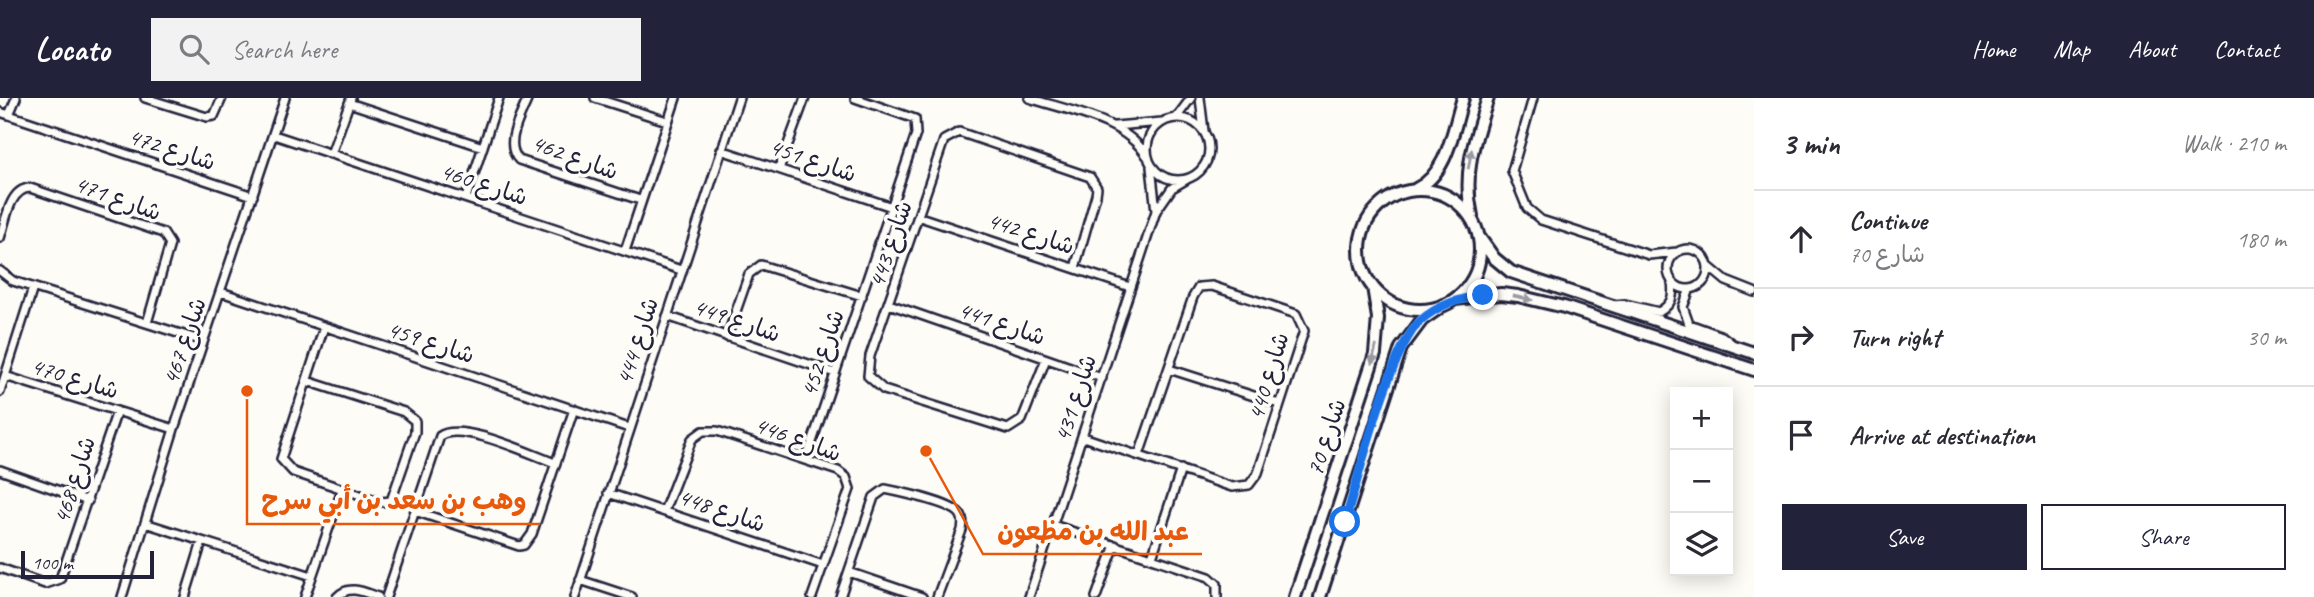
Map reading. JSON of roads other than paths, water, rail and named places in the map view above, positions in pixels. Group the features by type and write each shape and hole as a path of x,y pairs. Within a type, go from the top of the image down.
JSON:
{"main road":[{"path":"1462,98 1439,169 1428,182 1388,199 1375,211 1365,227 1361,254 1364,272 1373,287 1387,300 1405,308 1424,310 1443,306 1468,286 1476,271 1480,254 1479,237 1468,192 1469,163 1488,98"},
{"path":"1414,190 1442,194 1455,201 1474,222"},
{"path":"1479,237 1494,258 1511,272 1754,353"},
{"name":"شارع 70","path":"1295,597 1375,354 1378,318 1373,287"},
{"path":"1455,299 1501,294 1518,296 1564,307 1754,370"},
{"name":"شارع 70","path":"1321,597 1401,348 1422,320 1443,306"}],"street":[{"path":"9,116 16,98"},
{"path":"145,98 207,117 214,116 222,98"},
{"name":"شارع 467","path":"122,597 174,429 285,98"},
{"path":"466,198 499,98"},
{"name":"شارع 462","path":"528,98 513,141 512,149 519,160 640,200"},
{"path":"595,98 667,121"},
{"path":"625,251 676,98"},
{"name":"شارع 444","path":"575,597 739,98"},
{"path":"779,169 805,98"},
{"name":"شارع 452","path":"806,460 916,134 915,120 855,98"},
{"path":"1029,98 1114,126 1141,147 1166,178 1189,178 1205,163 1208,142 1204,132 1200,98"},
{"path":"1175,118 1191,98"},
{"path":"1533,98 1512,167 1530,212 1541,220 1649,254 1694,249 1703,256 1708,266 1726,281 1754,292"},
{"path":"331,153 350,101 483,147"},
{"name":"شارع 472","path":"0,112 253,196"},
{"path":"1114,126 1175,118 1192,121 1204,132"},
{"path":"1148,159 1148,140 1163,121"},
{"name":"شارع 443","path":"1046,359 1022,420 1008,429 884,390 868,376 868,363 944,140 959,132 1080,173 1095,182 1096,195 1075,268"},
{"name":"شارع 460","path":"274,135 681,270"},
{"name":"شارع 451","path":"721,150 892,207"},
{"name":"شارع 431","path":"1148,159 1156,211"},
{"name":"شارع 431","path":"1029,597 1156,211 1172,188 1189,178"},
{"name":"شارع 471","path":"0,238 15,194 22,188 30,188 158,230 170,244 147,323"},
{"name":"شارع 442","path":"919,217 1130,287"},
{"path":"1667,271 1669,260 1677,252"},
{"path":"1612,305 1625,304 1659,312 1673,298 1667,271 1649,254"},
{"path":"727,337 748,274 761,264 862,296"},
{"path":"1702,284 1708,266"},
{"path":"0,271 13,281 33,288 204,341"},
{"path":"1671,281 1680,288 1690,289 1702,284 1726,281"},
{"name":"شارع 440","path":"1083,437 1232,487 1249,485 1258,472 1304,331 1301,320 1288,311 1212,286 1199,286 1139,455"},
{"path":"0,392 33,288"},
{"path":"1690,289 1682,307 1689,324 1722,336 1733,347"},
{"name":"شارع 459","path":"221,292 629,428"},
{"name":"شارع 441","path":"890,304 1102,377"},
{"name":"شارع 449","path":"667,316 835,373"},
{"path":"307,381 404,412 415,421 415,432 391,500 382,502 293,472 281,459 324,327"},
{"path":"1169,369 1279,404"},
{"name":"شارع 470","path":"5,376 174,429"},
{"path":"415,512 519,546 524,545 532,534 574,409"},
{"name":"شارع 468","path":"0,568 45,584 60,579 117,411"},
{"path":"386,597 436,444 447,431 466,432 555,463"},
{"name":"شارع 446","path":"664,511 692,439 703,431 717,431 838,471 849,483 849,489 813,597"},
{"path":"1152,557 1181,469"},
{"path":"0,470 88,501"},
{"path":"304,597 342,490"},
{"path":"840,597 874,498 881,490 892,490 947,506 960,514 964,522 937,597"},
{"name":"شارع 448","path":"608,493 823,565"},
{"path":"145,523 312,576"},
{"path":"1054,525 1209,578 1217,584 1217,597"},
{"path":"185,597 202,542"},
{"path":"1096,597 1115,545"},
{"path":"849,572 922,597"},
{"path":"580,580 632,597"},
{"path":"337,597 352,589 378,597"}],"place":[{"name":"وهب بن سعد بن أبي سرح","path":"247,391"},
{"name":"عبد الله بن مظعون","path":"926,451"}]}
